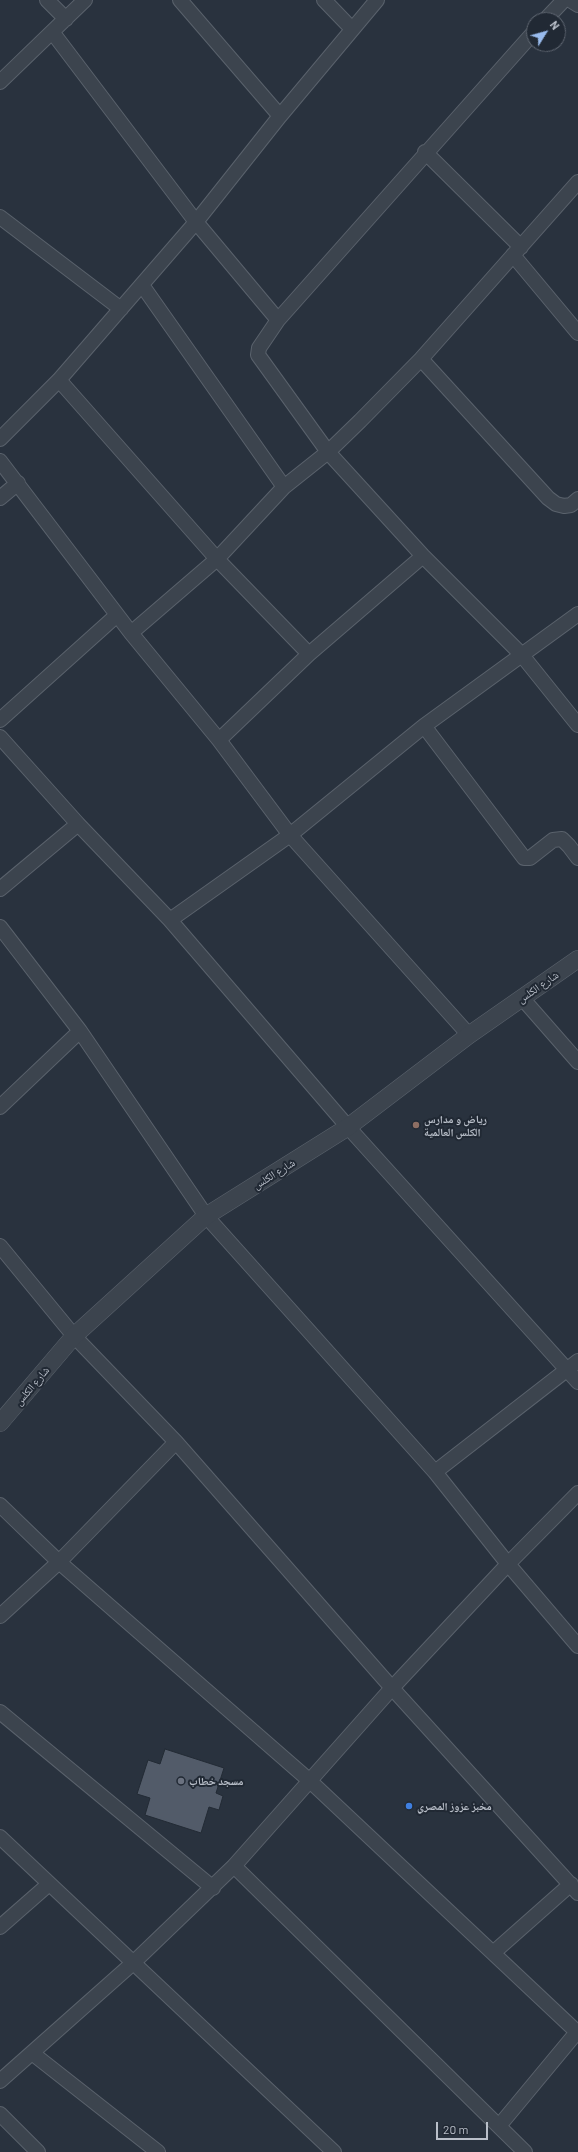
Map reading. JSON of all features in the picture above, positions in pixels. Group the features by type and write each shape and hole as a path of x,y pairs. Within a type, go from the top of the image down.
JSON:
{"street":[{"path":"47,0 66,19"},
{"path":"0,82 53,33 85,0"},
{"path":"180,0 280,116"},
{"path":"324,0 352,29"},
{"path":"0,439 59,380 142,285 196,222 280,116 377,0"},
{"path":"553,12 564,0"},
{"path":"570,0 578,5"},
{"path":"53,33 196,222 278,320"},
{"path":"526,41 425,152 278,320 259,348 258,355 328,452 423,556 521,654 578,725"},
{"path":"425,152 517,251 578,333"},
{"path":"131,634 217,559 284,487 328,452 421,359 578,182"},
{"path":"0,217 121,309"},
{"path":"142,285 284,487"},
{"path":"421,359 548,498 556,504 564,506 571,505 578,499"},
{"path":"59,380 217,559 309,654"},
{"path":"0,461 131,634 219,740 290,835 469,1035"},
{"path":"0,498 18,483"},
{"path":"219,740 309,654 423,556"},
{"path":"170,920 290,835 424,726 578,614"},
{"path":"0,720 117,615"},
{"path":"424,726 524,858 530,858 553,840 562,840 570,846 578,858"},
{"path":"0,737 78,824 170,920 348,1127 573,1365 578,1382"},
{"path":"0,888 78,824"},
{"path":"0,927 80,1031 206,1216 435,1472 508,1564 578,1646"},
{"name":"شارع الكلس","path":"0,1423 74,1336 206,1216 348,1127 469,1035 578,959"},
{"path":"522,998 578,1062"},
{"path":"0,1107 80,1031"},
{"path":"0,1246 74,1336 176,1442 392,1688 574,1888 493,1953"},
{"path":"435,1472 573,1365"},
{"path":"0,1616 58,1562 176,1442"},
{"path":"0,2081 133,1963 213,1888 392,1688 508,1564 578,1493"},
{"path":"0,1506 58,1562 310,1781 578,2033 499,2126"},
{"path":"0,1712 213,1888"},
{"path":"0,1837 334,2152"},
{"path":"234,1866 499,2126 518,2149"},
{"path":"0,1927 49,1884"},
{"path":"32,2053 158,2152"},
{"path":"0,2114 38,2152"}],"building":[{"name":"مسجد خطاب","path":"165,1749 224,1768 216,1793 223,1796 219,1810 209,1807 201,1833 145,1815 150,1798 137,1794 148,1760 160,1764"}],"place":[{"name":"رياض و مدارس الكلس العالمية","path":"416,1125"},
{"name":"مسجد خطاب","path":"181,1781"},
{"name":"مخبز عزوز المصري","path":"409,1806"}]}
